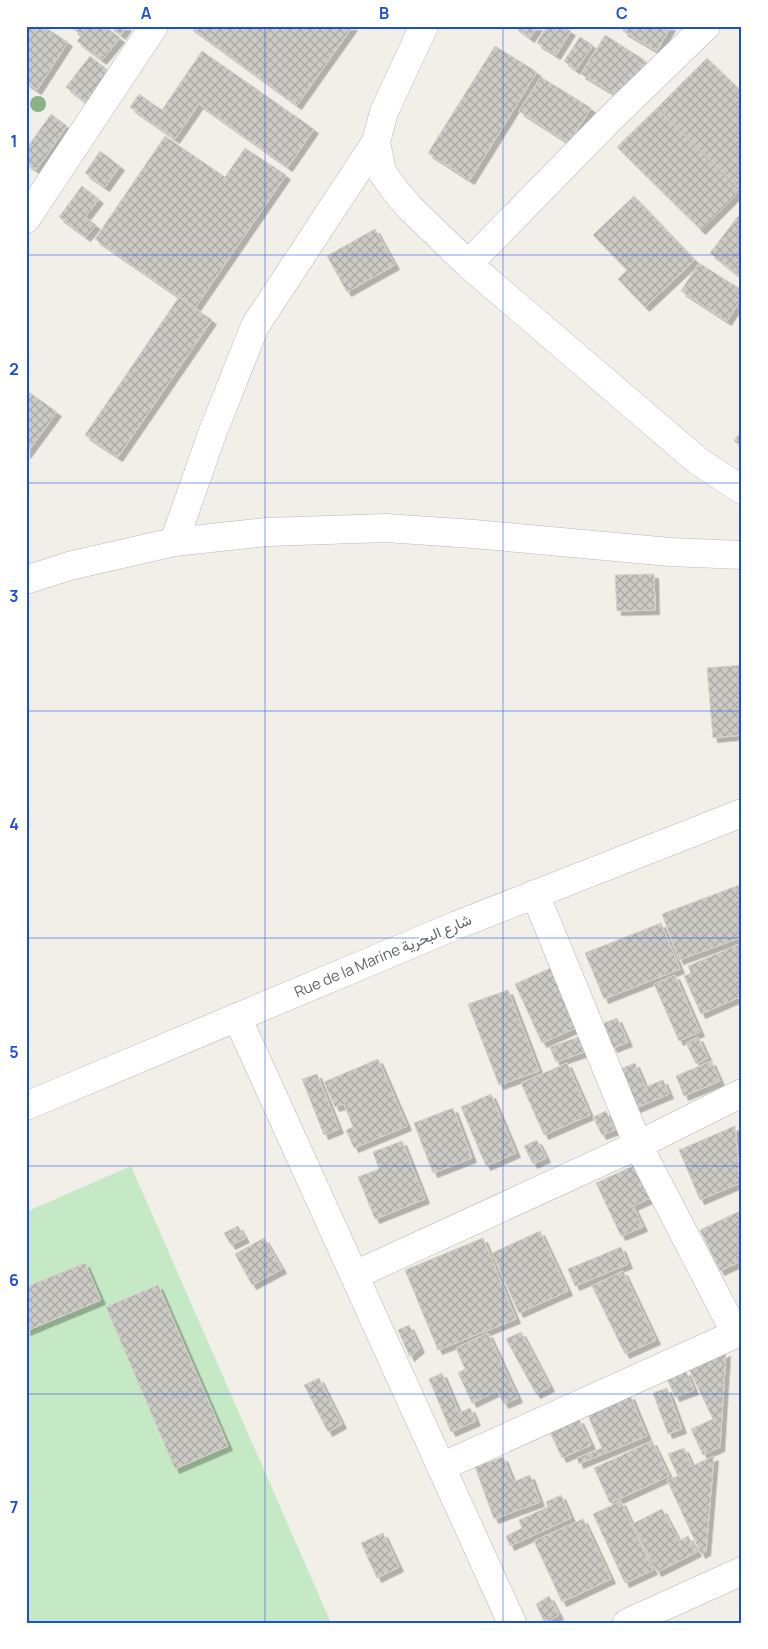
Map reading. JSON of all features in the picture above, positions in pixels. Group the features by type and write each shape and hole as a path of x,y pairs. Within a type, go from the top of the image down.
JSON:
{"street":[{"path":"26,219 154,26"},
{"path":"174,542 212,434 255,326 376,142 384,112 424,26"},
{"path":"468,264 612,117 706,26"},
{"path":"376,142 382,172 394,189 409,207 468,264 698,461 742,490"},
{"path":"26,580 69,566 174,542 267,532 386,528 670,552 742,555"},
{"name":"Rue de la Marine شارع البحرية","path":"26,1106 535,894 742,812"},
{"path":"442,1467 739,1332 638,1145 535,894"},
{"path":"237,1017 512,1623"},
{"path":"355,1275 638,1145 742,1093"},
{"path":"627,1623 742,1571"}],"green space":[{"path":"131,1166 331,1623 26,1623 26,1212"}],"building":[{"path":"26,26 43,26 68,42 37,90 26,83"},
{"path":"75,26 105,26 120,38 102,60 77,41 82,35 73,29"},
{"path":"110,26 127,26 121,35"},
{"path":"189,26 353,26 297,105"},
{"path":"514,26 538,26 530,38"},
{"path":"547,26 562,26 571,31 556,55 537,43"},
{"path":"625,26 671,26 657,51 623,31"},
{"path":"605,35 646,61 623,99 581,74"},
{"path":"580,37 593,45 576,70 564,61"},
{"path":"495,46 537,72 470,180 428,153"},
{"path":"202,51 314,129 288,167 199,104 175,139 130,107 139,94 162,110"},
{"path":"90,56 112,73 88,104 66,87"},
{"path":"707,58 742,92 741,190 657,108"},
{"path":"541,77 591,108 569,143 519,111"},
{"path":"657,108 741,190 701,230 617,147"},
{"path":"51,114 67,126 36,170 26,163 26,149"},
{"path":"165,136 225,177 245,148 286,175 195,308 95,239"},
{"path":"100,151 120,166 105,187 85,173"},
{"path":"82,186 99,199 85,217 96,225 86,237 59,217"},
{"path":"634,196 695,260 645,307 618,279 627,270 593,235"},
{"path":"742,211 742,278 710,253"},
{"path":"375,229 395,265 347,292 327,256"},
{"path":"699,263 742,290 742,298 727,321 681,291"},
{"path":"179,297 212,320 118,457 85,435"},
{"path":"26,390 57,412 26,454"},
{"path":"742,429 742,447 734,441"},
{"path":"654,574 655,610 617,611 615,575"},
{"path":"742,665 742,735 713,738 707,668"},
{"path":"742,884 742,937 679,960 662,914"},
{"path":"661,923 680,969 604,999 585,953"},
{"path":"742,943 742,996 701,1014 684,976 691,973 688,966"},
{"path":"555,966 582,1025 542,1043 515,984"},
{"path":"675,975 700,1032 679,1041 654,984"},
{"path":"508,990 539,1071 499,1085 468,1004"},
{"path":"617,1018 628,1042 613,1048 602,1024"},
{"path":"587,1034 593,1049 556,1062 550,1047"},
{"path":"698,1037 708,1058 696,1064 686,1043"},
{"path":"378,1059 407,1126 354,1148 346,1130 353,1127 344,1104 335,1107 324,1082"},
{"path":"711,1061 720,1081 684,1096 676,1076"},
{"path":"567,1063 590,1115 544,1135 521,1083"},
{"path":"635,1063 645,1087 663,1080 669,1094 636,1108 620,1069"},
{"path":"317,1074 339,1129 324,1135 302,1079"},
{"path":"491,1094 516,1153 486,1166 461,1107"},
{"path":"453,1108 472,1158 433,1173 414,1123"},
{"path":"606,1111 615,1130 602,1135 593,1117"},
{"path":"735,1126 740,1183 700,1200 679,1150"},
{"path":"537,1140 546,1158 533,1164 524,1146"},
{"path":"402,1141 425,1199 375,1219 358,1177 379,1169 373,1152"},
{"path":"637,1164 653,1197 633,1206 643,1227 621,1236 596,1183"},
{"path":"742,1210 741,1261 720,1271 700,1230"},
{"path":"238,1226 245,1238 231,1245 224,1233"},
{"path":"540,1231 568,1291 519,1313 492,1253"},
{"path":"264,1238 282,1269 252,1285 235,1254"},
{"path":"483,1238 516,1319 438,1350 405,1270"},
{"path":"621,1247 628,1264 575,1286 568,1269"},
{"path":"85,1263 101,1300 26,1331 26,1287"},
{"path":"623,1271 656,1340 625,1354 592,1286"},
{"path":"158,1285 228,1446 175,1469 106,1307"},
{"path":"409,1325 420,1348 410,1357 398,1330"},
{"path":"521,1332 550,1387 536,1394 506,1339"},
{"path":"488,1333 518,1398 504,1404 497,1391 472,1403 458,1373 465,1369 456,1348"},
{"path":"726,1352 720,1447 703,1455 691,1429 713,1419 689,1369"},
{"path":"686,1371 694,1390 675,1397 667,1379"},
{"path":"442,1373 459,1413 470,1408 476,1421 451,1432 429,1379"},
{"path":"319,1378 342,1424 328,1432 304,1385"},
{"path":"667,1388 682,1429 668,1434 653,1393"},
{"path":"630,1395 647,1436 579,1464 577,1458 602,1448 587,1413"},
{"path":"579,1419 591,1445 562,1458 550,1432"},
{"path":"652,1441 669,1476 610,1503 594,1468"},
{"path":"684,1448 692,1466 714,1456 706,1551 701,1554 667,1480 678,1476 668,1454"},
{"path":"503,1457 513,1482 530,1475 540,1502 494,1519 475,1467"},
{"path":"561,1495 571,1518 510,1546 506,1536 522,1528 519,1520 548,1507 546,1502"},
{"path":"621,1501 653,1570 625,1583 593,1514"},
{"path":"662,1509 679,1541 688,1536 697,1552 657,1572 632,1524"},
{"path":"583,1519 611,1579 562,1602 534,1541"},
{"path":"383,1533 399,1567 377,1578 361,1543"},
{"path":"549,1596 559,1615 545,1623 536,1604"}]}
